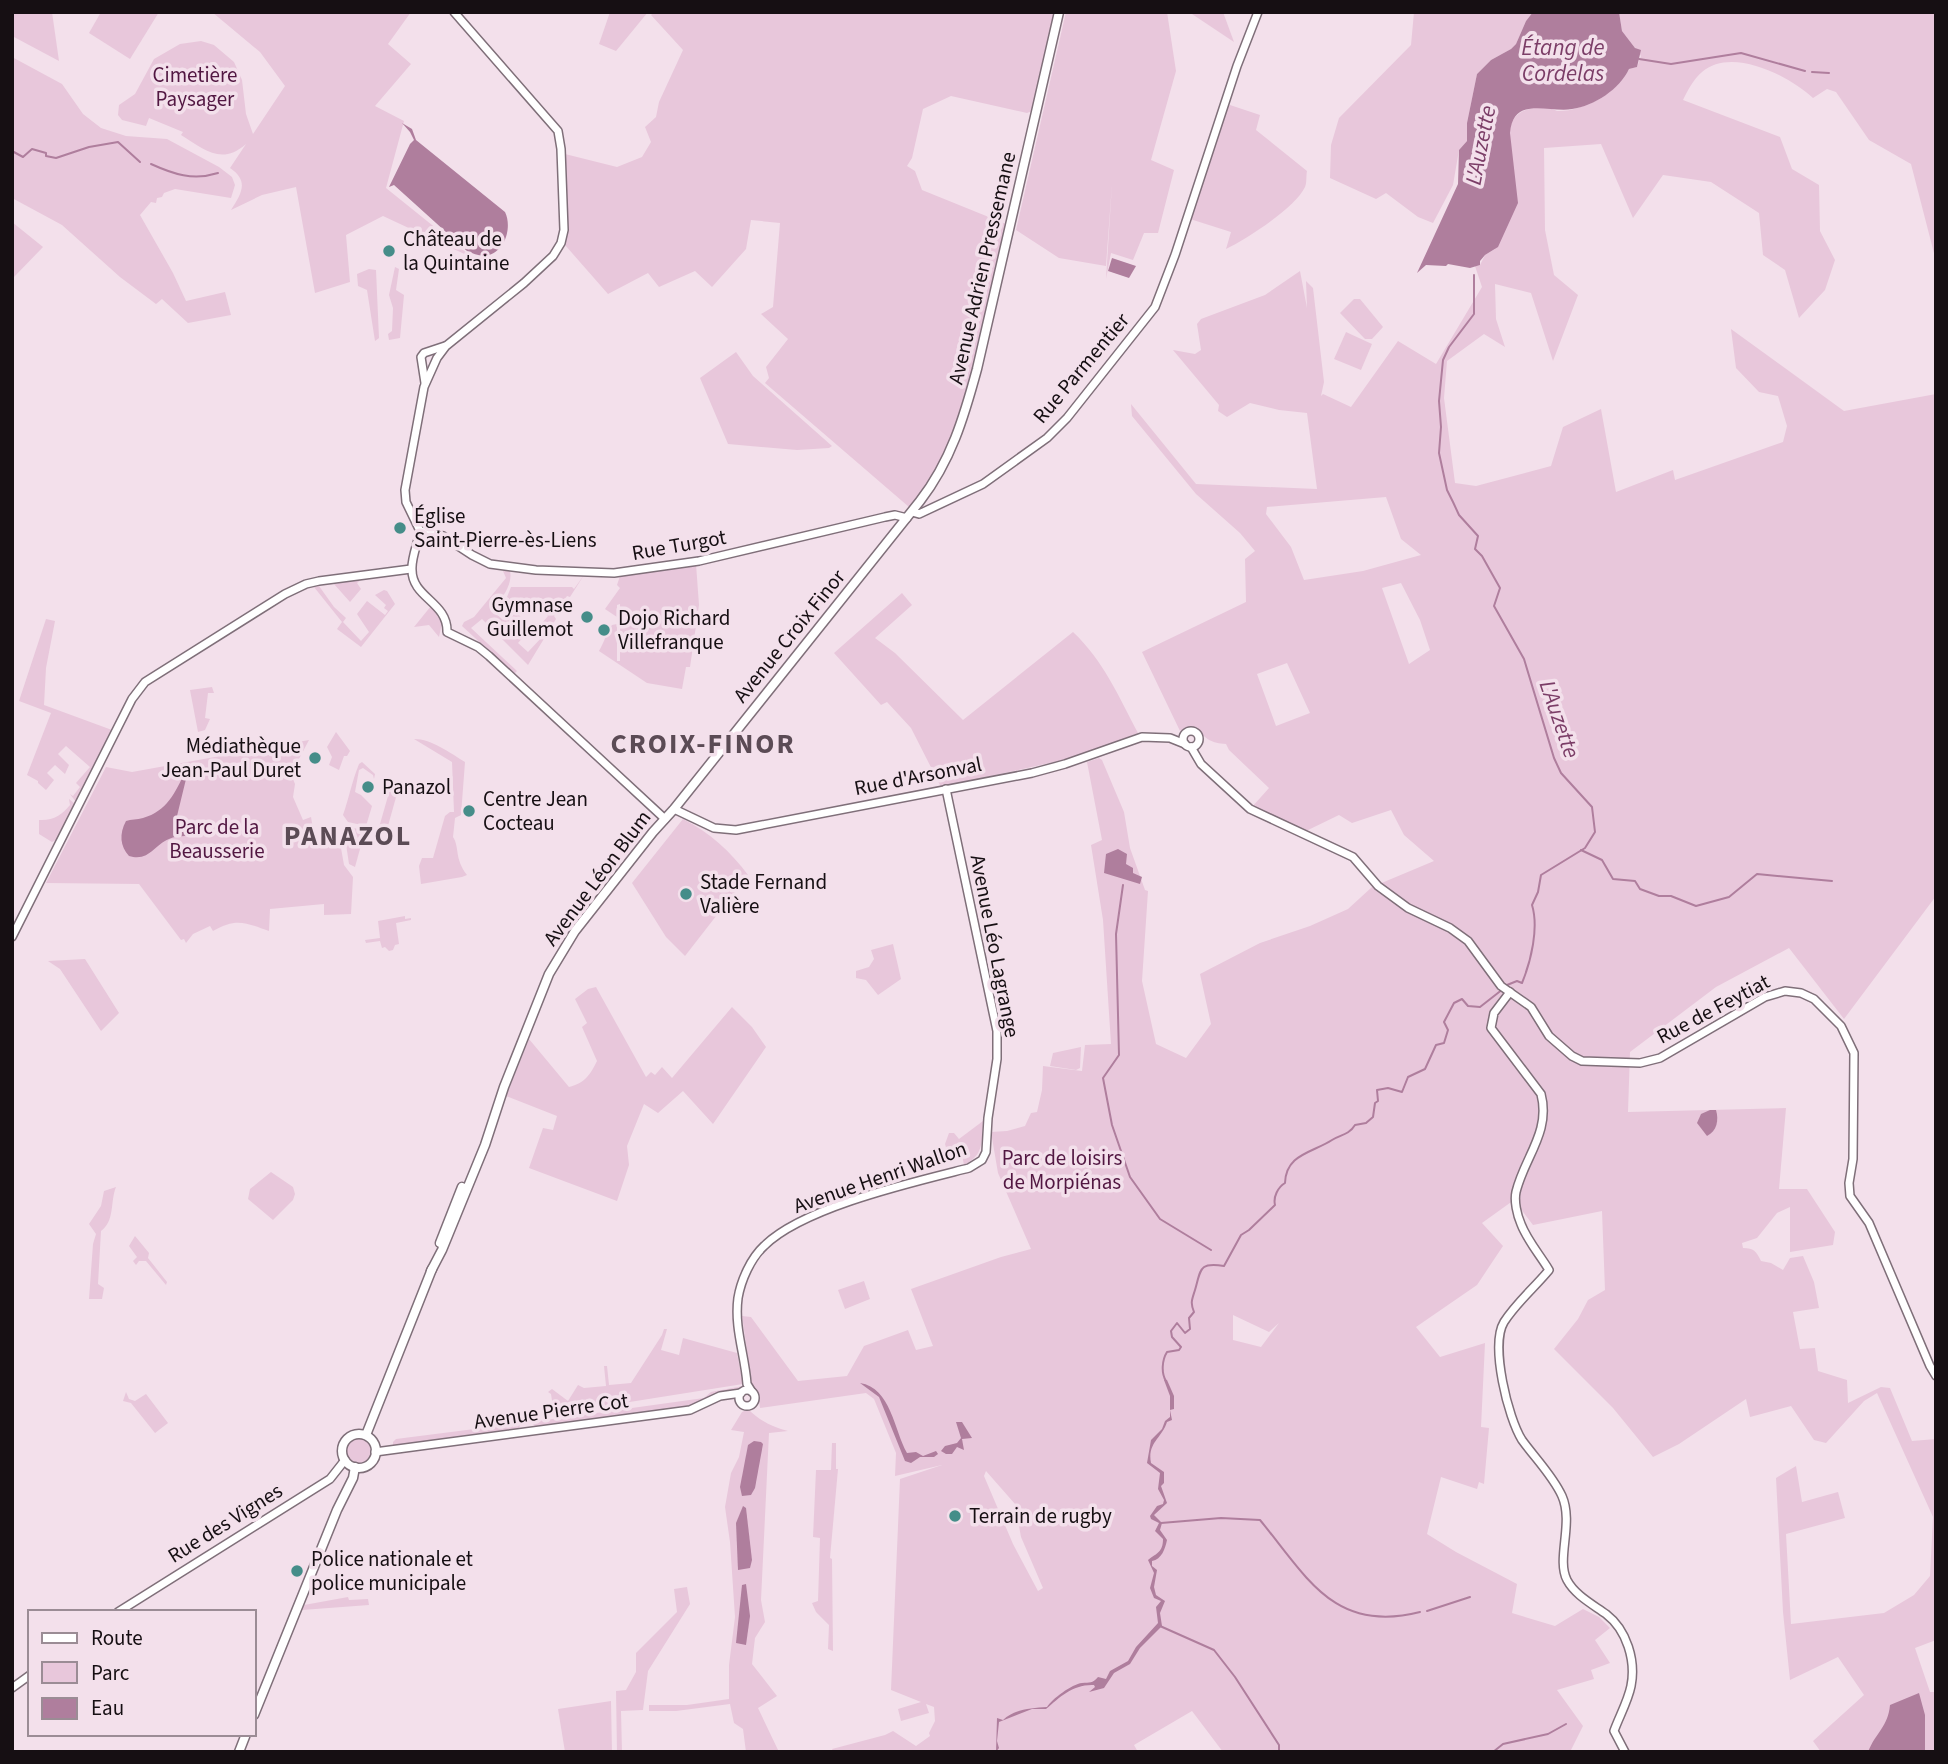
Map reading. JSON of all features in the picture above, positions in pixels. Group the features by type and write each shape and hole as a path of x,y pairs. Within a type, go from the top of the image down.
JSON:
{"main road":[{"name":"Avenue Adrien Pressemane","path":"909,515 943,468 964,416 1059,12"},
{"name":"Avenue Croix Finor","path":"674,809 909,515"},
{"name":"Avenue Léon Blum","path":"366,1435 431,1271 444,1230 465,1189 542,988 575,931 674,809"},
{"path":"356,1434 366,1435 374,1444 376,1452 368,1465 355,1467 345,1460 342,1450 345,1441 356,1434"},
{"path":"256,1710 337,1510 353,1478 355,1467"}],"street":[{"path":"425,384 421,356 446,345 524,283 553,256 561,243 564,230 561,149 556,128 454,12"},
{"name":"Rue Parmentier","path":"909,515 923,513 983,484 1046,438 1067,418 1154,307 1175,255 1237,66 1258,12"},
{"path":"446,345 425,384 405,490 406,502 420,531 411,569 414,583 445,616 447,632 478,647 665,819"},
{"path":"431,352 437,358"},
{"path":"424,367 432,368"},
{"name":"Rue Turgot","path":"420,531 443,536 490,564 614,573 699,561 895,515 909,515"},
{"path":"12,937 132,699 145,682 285,594 306,584 411,569"},
{"path":"1192,732 1198,735 1198,742 1188,745 1183,740 1186,734 1192,732"},
{"name":"Rue d'Arsonval","path":"674,809 714,828 736,830 1043,770 1142,737 1170,738 1186,734"},
{"name":"Rue d'Arsonval","path":"1170,738 1188,745"},
{"name":"Rue de Feytiat","path":"1188,745 1200,764 1250,809 1353,857 1378,886 1408,908 1450,928 1468,941 1506,990 1531,1007 1549,1036 1582,1061 1640,1063 1660,1058 1765,997 1785,991 1801,993 1814,999 1841,1026 1854,1053 1853,1159 1849,1192 1869,1223 1936,1376"},
{"name":"Avenue Léo Lagrange","path":"946,789 997,1031 997,1059 986,1152"},
{"path":"1506,990 1494,1013 1491,1028 1541,1094 1544,1105 1539,1139 1516,1191 1516,1202 1520,1223 1549,1270 1503,1323 1499,1335 1499,1353 1516,1426 1562,1495 1567,1530 1564,1574 1582,1598 1610,1617 1626,1639 1631,1666 1631,1686 1614,1731 1625,1752"},
{"name":"Avenue Henri Wallon","path":"745,1392 738,1329 739,1296 750,1266 762,1247 794,1224 862,1198 969,1168 982,1160 986,1152"},
{"name":"Avenue Pierre Cot","path":"376,1452 690,1410 720,1396 745,1392"},
{"name":"Rue des Vignes","path":"121,1610 330,1479 345,1460"},
{"path":"12,1688 28,1676"}],"green space":[{"path":"12,12 52,12 59,61 14,37 12,39"},
{"path":"101,12 159,12 130,59 89,33"},
{"name":"Cimetière Paysager","path":"212,12 411,12 388,44 411,64 375,106 404,121 386,188 473,258 383,216 346,235 350,282 315,293 296,187 262,195 231,210 242,183 230,168 246,144 237,151 221,155 197,145 181,135 183,132 149,118 146,126 122,120 118,115 119,105 135,94 154,59 180,44 201,41 214,45 234,62 242,80 246,114 253,134 285,86 260,52"},
{"path":"610,12 648,12 616,51 599,44"},
{"path":"654,12 1056,12 1032,111 1027,113 951,96 923,109 912,158 907,166 915,171 922,190 1006,224 971,379 949,448 943,463 909,507 765,383 769,378 766,367 788,339 761,314 773,307 780,223 751,220 746,249 712,287 695,271 659,287 648,273 608,294 565,245 568,232 565,154 617,167 642,157 651,142 645,127 656,117 659,102 683,50 651,15"},
{"path":"1066,12 1167,12 1176,71 1151,160 1174,170 1158,233 1144,233 1133,260 1111,253 1106,279 1112,184 1106,266 1059,258 1016,230"},
{"path":"1189,12 1223,12 1234,42"},
{"path":"1414,12 1533,12 1516,44 1491,60 1477,74 1467,123 1467,141 1459,150 1453,185 1433,223 1418,217 1386,193 1376,199 1330,178 1331,145 1339,118 1411,45"},
{"name":"Parc de loisirs de Morpiénas","path":"1619,12 1936,12 1936,261 1911,164 1869,140 1836,92 1827,89 1813,98 1790,81 1760,67 1729,62 1714,65 1699,75 1683,100 1780,137 1792,169 1819,185 1820,231 1835,260 1825,290 1799,318 1785,270 1763,255 1759,213 1711,182 1663,175 1633,218 1601,144 1544,148 1545,230 1554,275 1578,295 1553,361 1531,293 1495,284 1496,319 1505,347 1484,334 1447,361 1444,398 1455,483 1476,486 1551,466 1563,427 1601,409 1616,492 1673,470 1675,480 1783,442 1787,426 1778,396 1759,392 1736,368 1731,329 1844,411 1936,394 1936,896 1844,1019 1789,948 1716,987 1630,1052 1628,1112 1786,1108 1779,1189 1807,1189 1835,1232 1833,1245 1790,1252 1790,1207 1777,1213 1757,1238 1742,1243 1743,1248 1752,1249 1761,1261 1783,1270 1790,1258 1803,1256 1814,1282 1819,1308 1793,1312 1800,1349 1815,1348 1818,1371 1847,1380 1848,1403 1881,1387 1890,1388 1912,1441 1936,1439 1936,1640 1915,1648 1930,1692 1936,1692 1936,1752 1821,1752 1813,1741 1864,1695 1838,1657 1790,1680 1783,1612 1776,1478 1796,1466 1802,1502 1838,1492 1845,1518 1786,1534 1791,1624 1884,1613 1914,1595 1930,1576 1933,1517 1877,1393 1864,1401 1826,1443 1814,1440 1791,1406 1750,1417 1746,1399 1679,1444 1653,1457 1613,1408 1554,1349 1578,1319 1588,1300 1605,1290 1602,1211 1533,1225 1514,1200 1482,1223 1503,1246 1477,1285 1416,1327 1440,1357 1485,1343 1481,1427 1489,1428 1484,1484 1479,1482 1477,1489 1441,1477 1427,1534 1517,1584 1512,1613 1555,1626 1583,1609 1599,1617 1610,1628 1595,1640 1610,1663 1591,1670 1594,1679 1557,1690 1583,1726 1570,1752 1223,1752 1192,1711 1134,1745 1138,1752 834,1752 832,1749 893,1731 916,1746 930,1736 935,1721 934,1707 926,1704 929,1713 901,1721 898,1709 921,1702 891,1690 900,1479 942,1465 895,1476 896,1453 874,1399 866,1393 760,1408 758,1393 752,1386 742,1316 751,1317 798,1381 847,1376 864,1346 908,1330 916,1350 933,1346 911,1289 1031,1249 998,1173 991,1132 1025,1126 1031,1113 1037,1112 1042,1090 1043,1066 1082,1071 1085,1045 1111,1044 1103,920 1091,845 1102,840 1087,762 1099,758 1102,760 1124,812 1130,848 1145,890 1148,891 1142,981 1156,1044 1186,1058 1211,1024 1200,974 1260,943 1310,926 1348,909 1372,887 1434,861 1404,835 1391,810 1352,823 1339,815 1306,831 1252,807 1269,788 1226,744 1209,740 1197,727 1186,727 1180,731 1142,652 1246,602 1245,559 1255,551 1240,533 1196,494 1132,416 1131,404 1196,484 1317,489 1307,413 1250,403 1227,417 1218,411 1219,405 1173,350 1195,354 1201,350 1197,324 1201,319 1265,295 1300,271 1307,308 1306,281 1313,288 1324,382 1321,396 1323,394 1351,407 1398,341 1436,364 1482,287 1475,266 1480,265 1485,255 1495,249 1508,176 1513,120 1520,113 1533,108 1542,107 1557,111 1578,108 1609,93 1629,69 1637,67 1641,56 1622,31","holes":["1386,497 1401,539 1421,555 1363,571 1304,580 1291,547 1266,514 1267,507","1401,583 1420,620 1430,650 1409,664 1382,588","1287,663 1310,713 1276,726 1257,674","1233,1315 1269,1332 1279,1323 1261,1347 1233,1340","986,1471 1015,1504 1021,1537 1043,1588 1038,1591 1013,1544 984,1476"]},
{"path":"12,57 62,84 83,114 101,128 126,136 167,139 232,177 235,185 231,198 175,189 157,198 156,203 151,202 140,215 186,301 225,292 231,315 188,323 162,299 156,304 120,277 62,225 12,198"},
{"path":"1230,105 1260,115 1256,130 1307,171 1305,187 1292,204 1257,231 1226,249 1231,232 1190,219 1227,107"},
{"path":"12,222 43,247 12,279"},
{"path":"395,267 399,269 396,290 404,295 400,338 389,340 393,308 389,295"},
{"path":"369,269 376,270 379,338 375,341 367,290 358,286 357,274"},
{"path":"1354,299 1360,299 1383,327 1372,339 1365,339 1340,313"},
{"path":"1346,332 1372,344 1361,370 1334,359"},
{"path":"736,352 753,376 832,446 797,450 728,444 700,378"},
{"path":"696,564 699,605 690,667 686,667 682,689 647,683 599,651 612,625 617,624 617,661 620,661 620,604 617,605 617,617 605,609 620,588 617,585 620,576"},
{"path":"503,571 510,571 510,582 492,610 503,620 513,610 521,617 516,622 526,634 518,643 528,652 543,636 537,629 548,616 530,602 514,604 507,597 511,587 574,589 584,575 570,597 567,596 554,616 556,619 528,665 482,619 471,628 517,671 514,674 462,626 474,617 506,578"},
{"path":"362,579 357,583 361,589 350,602 334,584"},
{"path":"319,586 346,618 343,622 361,641 369,632 357,614 367,601 385,615 388,611 384,608 386,605 375,595 384,590 395,604 361,647 337,629 342,622 314,587"},
{"path":"902,593 912,605 875,638 895,653 963,720 1073,632 1102,667 1138,733 1081,756 941,787 911,728 887,702 881,705 834,653"},
{"path":"431,606 442,623 439,637 429,625 414,627"},
{"path":"46,619 55,621 46,668 44,705 112,730 76,802 70,794 73,796 80,787 76,783 90,767 66,746 58,754 69,765 65,774 55,765 47,773 54,780 46,790 38,781 27,775 51,713 19,701"},
{"path":"212,687 214,693 208,693 205,718 210,719 205,730 198,732 190,690"},
{"path":"336,732 350,751 344,756 339,770 329,765 332,757 327,747"},
{"path":"414,739 434,744 465,762 461,815 455,818 453,837 460,863 467,875 462,877 421,884 419,866 422,858 433,858 445,816 454,812 452,762"},
{"name":"Parc de la Beausserie","path":"309,740 291,774 295,784 293,797 303,820 311,817 319,841 341,848 344,865 353,877 351,914 324,915 324,904 270,909 269,931 240,923 228,924 213,931 210,926 193,934 186,943 139,884 46,883 106,767 132,772"},
{"path":"362,762 375,774 374,779 373,775 363,768 359,770 355,792 372,806 366,826 348,822 343,815 359,764"},
{"path":"392,782 400,783 386,833 378,831"},
{"path":"69,799 75,804 58,839 52,842 39,834 39,820 60,814 70,805"},
{"name":"Stade Fernand Valière","path":"683,819 719,843 748,875 685,956 666,937 632,883"},
{"path":"354,828 365,831 355,867 349,864 346,844"},
{"path":"405,916 405,919 411,920 396,923 399,944 395,945 393,950 382,948 380,941 366,943 365,940 380,938 378,921"},
{"path":"893,944 901,979 878,995 866,980 856,978 856,971 869,967 874,959 871,950"},
{"path":"85,959 119,1013 101,1031 60,969 48,961"},
{"path":"596,987 646,1077 651,1072 655,1075 662,1067 672,1078 732,1007 752,1027 766,1047 713,1124 683,1091 658,1113 644,1104 627,1146 629,1165 617,1201 529,1168 543,1128 553,1130 557,1116 506,1096 529,1039 569,1087 583,1081 589,1074 597,1061 582,1027 587,1023 575,999 588,989"},
{"path":"1081,1047 1080,1068 1076,1070 1050,1066 1053,1053"},
{"path":"983,1121 981,1147 971,1161 964,1165 961,1150 948,1154 945,1144 949,1133 954,1133 959,1139"},
{"path":"271,1172 293,1187 295,1194 293,1200 273,1220 248,1199 250,1189"},
{"path":"116,1187 110,1217 101,1231 98,1284 104,1288 102,1299 89,1299 96,1234 89,1224 101,1206 104,1191"},
{"path":"135,1236 149,1253 148,1258 167,1282 166,1285 146,1261 139,1261 136,1265 133,1261 137,1257 129,1246"},
{"path":"864,1281 870,1299 845,1309 838,1290"},
{"path":"664,1329 667,1329 661,1350 679,1355 683,1338 737,1353 743,1384 554,1414 551,1394 548,1392 552,1389 568,1401 578,1385 584,1388 606,1386 604,1366 607,1366 609,1385 631,1383"},
{"path":"743,1386 740,1390 694,1406 537,1428 531,1422 704,1398 711,1392"},
{"path":"126,1392 129,1399 135,1401 146,1394 168,1423 155,1433 131,1403 123,1401"},
{"path":"748,1409 766,1423 788,1431 769,1433 761,1600 765,1622 755,1638 752,1664 777,1696 758,1708 779,1752 746,1752 743,1729 734,1723 730,1704 676,1711 649,1711 649,1705 687,1705 729,1699 729,1665 735,1617 725,1507 731,1473 739,1457 744,1432 731,1430 742,1412"},
{"path":"521,1423 518,1431 393,1448 396,1439"},
{"path":"359,1438 368,1442 372,1451 368,1460 359,1464 350,1460 346,1451 350,1442"},
{"path":"832,1443 836,1443 838,1469 830,1558 833,1651 828,1649 829,1625 816,1612 812,1603 818,1601 820,1538 813,1537 816,1470 831,1470"},
{"path":"687,1587 690,1604 648,1671 643,1710 621,1711 622,1752 617,1752 616,1691 626,1690 636,1672 636,1653 677,1612 674,1589"},
{"path":"348,1597 349,1600 368,1599 369,1605 302,1610 304,1605"},
{"path":"611,1701 612,1752 565,1752 558,1709"}],"water":[{"name":"Étang de Cordelas","path":"1533,12 1619,12 1622,31 1635,48 1641,50 1637,67 1629,69 1613,90 1589,104 1563,110 1534,108 1518,114 1510,133 1518,203 1498,247 1485,255 1480,265 1470,268 1448,264 1426,265 1417,273 1458,184 1459,150 1467,141 1467,123 1477,74 1491,60 1516,44"},
{"path":"402,123 412,129 416,140 505,212 508,224 506,237 495,252 483,256 467,251 394,185 389,187 414,140"},
{"path":"1112,258 1136,266 1129,278 1108,271"},
{"path":"185,772 188,772 177,816 197,837 172,838 142,857 129,856 122,840 126,821 141,819 158,811 174,794"},
{"path":"1118,849 1127,854 1126,864 1133,868 1133,873 1142,877 1140,884 1104,873 1106,854"},
{"path":"1716,1110 1717,1121 1713,1131 1707,1136 1697,1123 1701,1114"},
{"path":"1164,1380 1167,1380 1174,1396 1174,1409 1170,1410 1170,1396"},
{"path":"860,1383 870,1386 885,1401 907,1453 916,1452 923,1456 936,1451 938,1454 934,1457 920,1457 911,1463 905,1461 879,1397"},
{"path":"1170,1410 1172,1420 1167,1422 1153,1445 1150,1456 1151,1463 1164,1472 1164,1483 1161,1486 1167,1503 1154,1515 1162,1523 1160,1530 1167,1540 1161,1556 1152,1561 1152,1566 1157,1570 1154,1587 1156,1595 1165,1601 1160,1613 1162,1626 1140,1648 1130,1664 1114,1673 1104,1688 1089,1692 1095,1687 1086,1685 1067,1692 1046,1709 1032,1709 999,1722 999,1748 996,1752 997,1718 1003,1720 1018,1711 1029,1709 1047,1707 1073,1686 1092,1682 1098,1677 1106,1679 1110,1671 1128,1661 1136,1647 1158,1623 1156,1607 1161,1601 1154,1598 1150,1588 1154,1573 1148,1560 1161,1550 1163,1539 1155,1531 1159,1523 1150,1516 1164,1500 1158,1489 1160,1473 1147,1463 1151,1440 1170,1417"},
{"path":"956,1422 962,1422 972,1438 962,1439 964,1450 957,1447 952,1454 946,1454 941,1451 945,1446 957,1443 961,1438"},
{"path":"754,1441 763,1444 755,1488 751,1495 742,1496 740,1487 748,1445"},
{"path":"743,1506 746,1508 752,1560 750,1568 738,1570 736,1523"},
{"path":"746,1584 750,1616 746,1645 736,1643 742,1585"},
{"path":"1919,1693 1925,1715 1925,1752 1868,1752 1887,1719 1890,1705"}],"waterway":[{"path":"1639,59 1671,64 1741,53 1805,71"},
{"path":"1812,72 1829,73"},
{"path":"12,151 23,157 32,149 56,158 89,147 118,142 140,162"},
{"path":"151,164 183,175 218,173"},
{"name":"L'Auzette","path":"1474,275 1474,314 1449,347 1443,360 1439,401 1439,453 1447,490 1459,515 1478,536 1475,549 1482,556 1500,588 1494,606 1524,659 1554,758 1561,773 1592,807 1595,832 1585,848 1541,875 1532,905 1535,924 1528,965 1522,983 1517,981 1507,985"},
{"path":"1581,850 1602,860 1613,879 1635,881 1640,889 1659,896 1671,896 1696,906 1729,897 1757,874 1832,881"},
{"path":"1123,885 1116,934 1119,1055 1103,1078 1112,1125 1130,1177 1160,1219 1211,1250"},
{"name":"L'Auzette","path":"1166,1381 1163,1370 1165,1355 1181,1347 1172,1337 1171,1331 1177,1323 1185,1333 1190,1329 1189,1318 1194,1312 1192,1301 1200,1272 1205,1266 1224,1266 1241,1235 1275,1205 1275,1196 1285,1183 1286,1173 1295,1160 1347,1133 1355,1125 1366,1123 1373,1117 1375,1103 1378,1101 1377,1090 1388,1088 1402,1092 1408,1077 1425,1069 1436,1045 1444,1043 1448,1030 1444,1022 1454,1003 1462,999 1468,1006 1480,1007 1503,989"},
{"path":"1161,1523 1221,1518 1260,1520 1309,1580 1325,1596 1344,1608 1365,1615 1390,1617 1420,1612"},
{"path":"1427,1611 1470,1597"},
{"path":"1160,1626 1214,1650 1279,1745 1279,1752"},
{"path":"1493,1752 1503,1744 1548,1734 1566,1724"}],"place":[{"name":"Château de la Quintaine","path":"389,251"},
{"name":"Église Saint-Pierre-ès-Liens","path":"400,528"},
{"name":"Gymnase Guillemot","path":"587,617"},
{"name":"Dojo Richard Villefranque","path":"604,630"},
{"name":"Médiathèque Jean-Paul Duret","path":"315,758"},
{"name":"Panazol","path":"368,787"},
{"name":"Centre Jean Cocteau","path":"469,811"},
{"name":"Stade Fernand Valière","path":"686,894"},
{"name":"Terrain de rugby","path":"955,1516"},
{"name":"Police nationale et police municipale","path":"297,1571"}],"district":[{"name":"CROIX-FINOR","path":"703,743"},
{"name":"PANAZOL","path":"348,835"}]}
